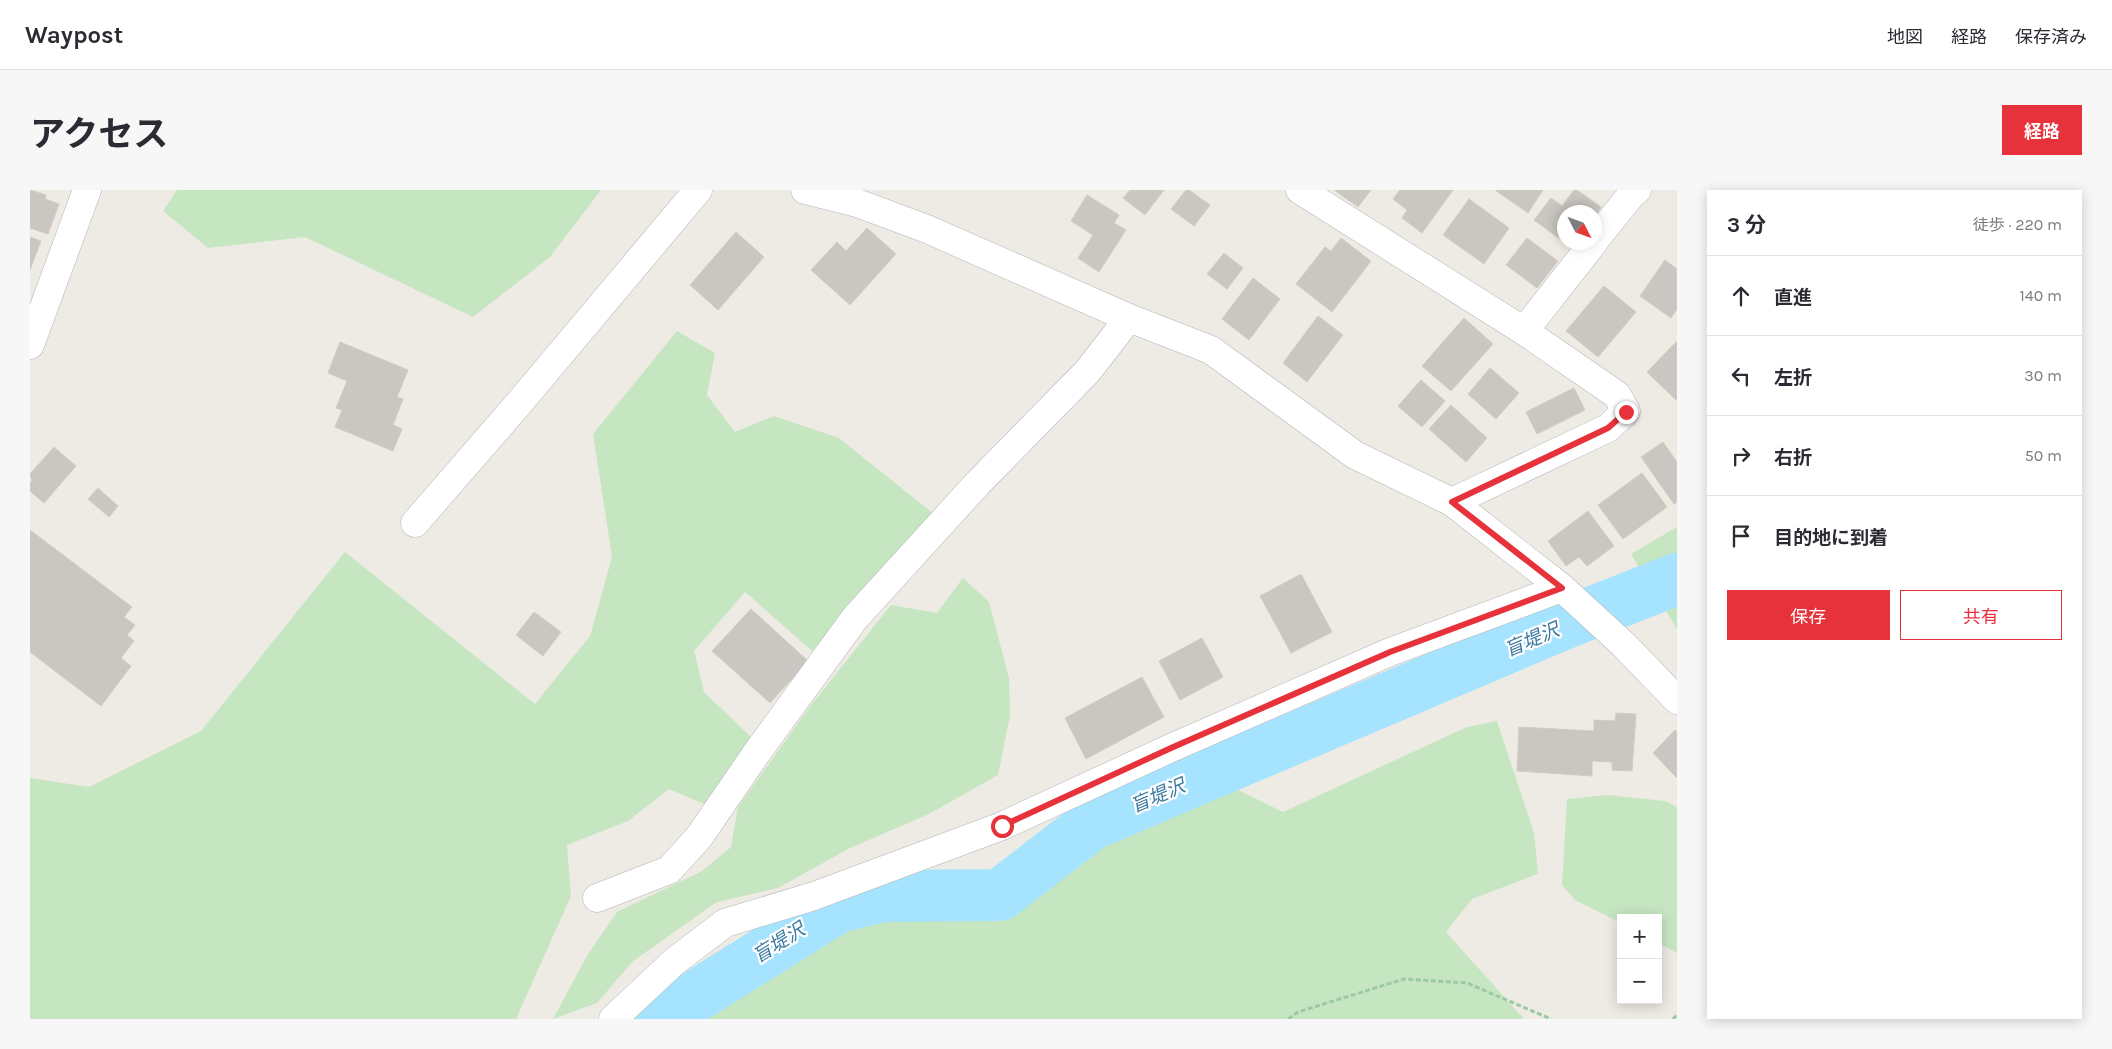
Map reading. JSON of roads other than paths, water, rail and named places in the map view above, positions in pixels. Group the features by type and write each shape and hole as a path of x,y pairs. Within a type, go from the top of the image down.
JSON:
{"street":[{"path":"30,345 87,190"},
{"path":"415,523 520,402 698,190"},
{"path":"805,190 857,203 927,229 1129,318 1211,350 1355,455 1452,502 1562,588 1624,645 1677,700"},
{"path":"1300,190 1524,332 1617,395 1626,412 1608,428 1452,502"},
{"path":"1602,231 1632,191"},
{"path":"1524,332 1588,250"},
{"path":"597,898 669,870 699,837 758,751 855,618 978,483 1087,372 1129,318"},
{"path":"613,1019 674,961 726,923 814,896 1002,826 1171,748 1390,652 1562,588"}],"waterway":[{"name":"盲堤沢","path":"659,1019 838,907 884,896 1000,895 1092,824 1563,624 1677,579"}]}
